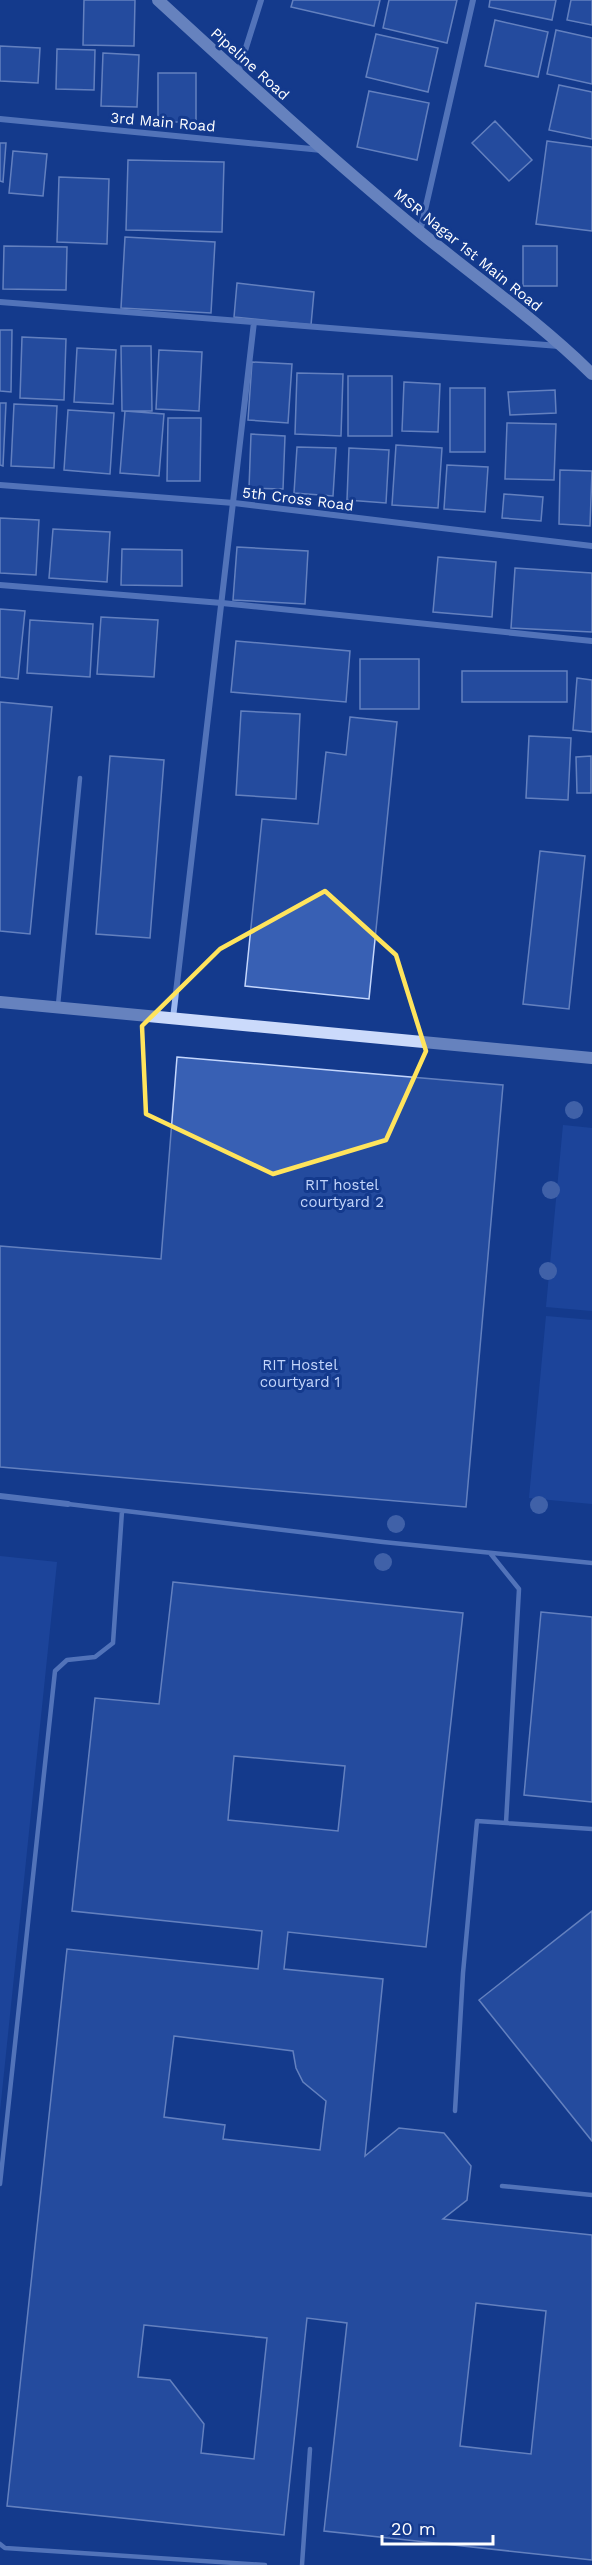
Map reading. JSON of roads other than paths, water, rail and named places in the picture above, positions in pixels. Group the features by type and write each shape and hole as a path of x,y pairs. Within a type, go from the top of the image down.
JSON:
{"street":[{"name":"Pipeline Road","path":"158,0 323,150"},
{"path":"238,74 261,0"},
{"path":"420,232 473,0"},
{"name":"3rd Main Road","path":"0,119 323,150"},
{"name":"MSR Nagar 1st Main Road","path":"323,150 420,232 564,347 592,375"},
{"path":"0,302 564,347"},
{"path":"173,1018 254,322"},
{"name":"5th Cross Road","path":"0,485 234,503 592,546"},
{"path":"0,585 222,603 592,641"},
{"path":"0,1002 592,1058"},
{"path":"0,1496 68,1504"}],"lane":[{"path":"57,1008 80,778"},
{"path":"68,1504 592,1563"},
{"path":"0,2184 55,1671 67,1660 95,1657 113,1643 122,1511"},
{"path":"490,1553 519,1589 506,1823"},
{"path":"455,2111 477,1821 592,1829"},
{"path":"502,2186 592,2195"},
{"path":"302,2565 310,2449"},
{"path":"0,2544 5,2548 265,2565"}],"park label":[{"name":"RIT hostel courtyard 2","path":"342,1194"},
{"name":"RIT Hostel courtyard 1","path":"300,1374"}]}
